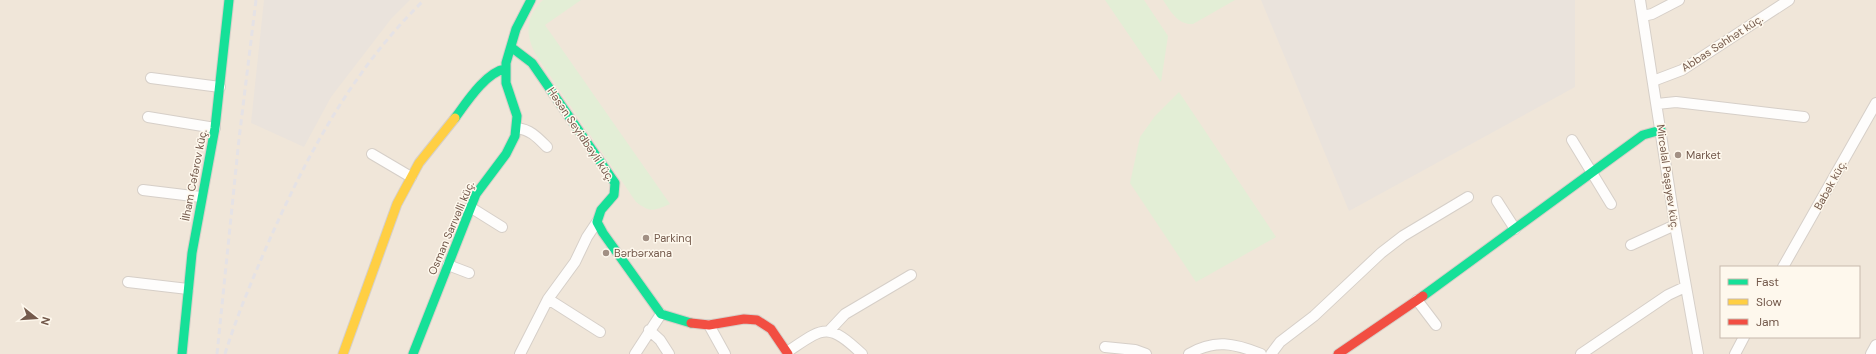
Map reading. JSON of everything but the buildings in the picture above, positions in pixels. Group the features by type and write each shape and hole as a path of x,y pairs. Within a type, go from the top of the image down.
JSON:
{"street":[{"name":"İlham Cəfərov küç.","path":"182,354 196,225 208,171 215,128 230,0"},
{"name":"Osman Sarıvəlli küç.","path":"412,354 470,207 482,184 509,149 517,128 516,112 505,79 505,69 520,20 531,0"},
{"name":"Mircəlal Paşayev küç.","path":"1640,0 1675,226 1698,354"},
{"path":"1643,16 1652,14 1679,0"},
{"name":"Abbas Səhhət küç.","path":"1653,81 1682,70 1789,0"},
{"name":"Həsən Seyidbəyli küç.","path":"511,47 532,62 615,183 617,189 616,195 602,208 597,222"},
{"path":"344,354 397,204 411,177 419,163 476,91 492,75 505,69"},
{"path":"151,78 220,87"},
{"path":"1657,104 1676,102 1804,117"},
{"name":"Babək küç.","path":"1785,266 1876,102"},
{"path":"148,117 215,128"},
{"path":"517,128 526,129 547,147"},
{"path":"1338,354 1417,300 1643,135 1661,130"},
{"path":"1572,140 1611,204"},
{"path":"372,154 411,177"},
{"path":"143,190 201,197"},
{"path":"1271,354 1280,342 1314,316 1381,253 1403,236 1468,197"},
{"path":"1497,201 1515,229"},
{"path":"470,207 502,226"},
{"path":"520,354 548,298 575,262 587,237 597,222 603,233 661,314 676,320 709,325 748,318 758,320 770,329 787,353 816,333 829,331 845,314 911,275"},
{"path":"1631,245 1675,226"},
{"path":"448,265 469,273"},
{"path":"128,282 188,289"},
{"path":"1581,354 1668,295 1685,287"},
{"path":"548,298 600,332"},
{"path":"1417,300 1436,325"},
{"path":"635,354 661,314"},
{"path":"709,325 725,354"},
{"path":"650,330 660,340 669,354"},
{"path":"829,331 853,346 862,354"},
{"path":"1735,354 1743,338"},
{"path":"1189,354 1201,346 1226,344 1247,348 1260,354"},
{"path":"1871,354 1876,345"},
{"path":"1105,347 1142,351 1146,354"}],"shaded area":[{"path":"0,0 1876,0 1876,354 0,354"},
{"path":"264,0 410,0 391,19 331,97 304,147 251,123"},
{"path":"1261,0 1575,0 1575,87 1349,211"}],"green space":[{"path":"543,0 581,0 545,25 670,204 652,210 645,208 636,202 538,58 531,43 528,28 532,14"},
{"path":"1105,0 1144,0 1168,36 1161,82"},
{"path":"1163,0 1235,0 1193,24 1188,24 1175,17"},
{"path":"1179,92 1276,237 1196,282 1130,183 1140,137 1155,116"}],"railway":[{"path":"217,354 239,139 256,0"},
{"path":"225,354 240,311 269,241 317,144 354,83 399,26 424,0"}],"traffic: fast":[{"path":"182,354 192,253 215,128 229,0"},
{"path":"413,354 476,194 506,154 515,136 517,116 506,83 506,63 516,29 531,0"},
{"path":"511,47 532,63 615,183 614,195 601,210 597,222 603,233 661,314 691,323"},
{"path":"455,118 484,82 498,71 505,69"},
{"path":"1423,296 1643,135 1661,130"}],"traffic: slow":[{"path":"343,354 397,204 419,163 455,118"}],"traffic: jam":[{"path":"1338,354 1423,296"},
{"path":"691,323 709,325 744,319 757,320 771,329 788,354"}],"place":[{"name":"Market","path":"1678,155"},
{"name":"Parkinq","path":"646,238"},
{"name":"Bərbərxana","path":"606,253"}]}
